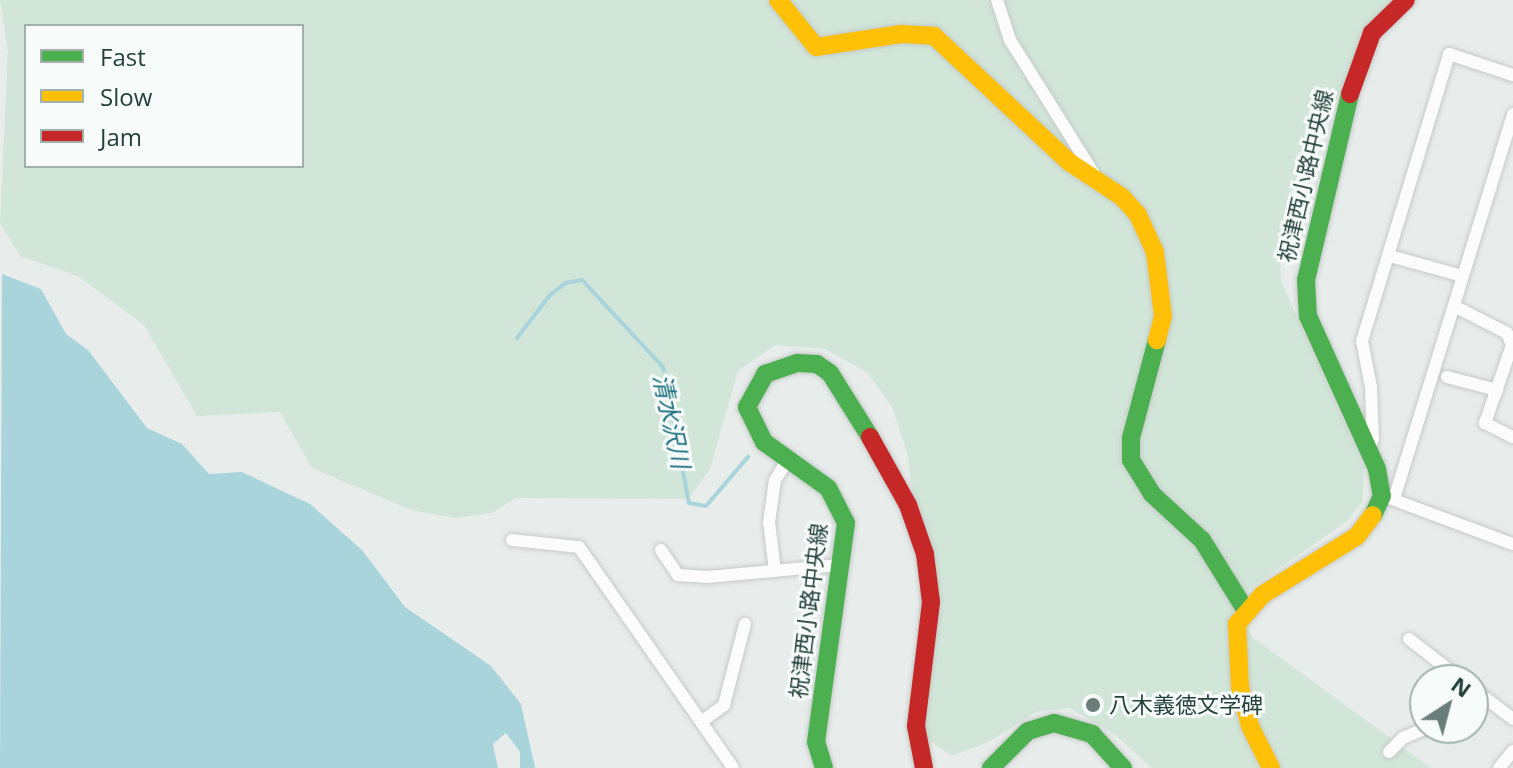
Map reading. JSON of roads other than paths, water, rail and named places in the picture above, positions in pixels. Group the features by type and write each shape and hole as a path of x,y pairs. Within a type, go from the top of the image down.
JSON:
{"main road":[{"path":"778,0 816,47 901,34 934,36 1069,162 1098,180 1138,215 1155,252 1163,316 1131,438 1131,460 1152,494 1202,540 1245,609"},
{"name":"祝津西小路中央線","path":"1388,498 1308,316 1306,280 1354,77 1372,33 1406,0"},
{"name":"祝津西小路中央線","path":"824,768 816,742 846,523 841,506 828,488 764,442 750,420 750,395 779,366 817,364 845,394 908,505 925,554 931,602 916,726 924,768"},
{"path":"1271,768 1250,726 1240,687 1235,644 1245,609 1357,536 1388,498"},
{"path":"991,768 1028,731 1054,723 1092,734 1123,768"}],"street":[{"path":"997,0 1017,52 1098,180"},
{"path":"1368,450 1373,439 1371,387 1362,341 1449,54 1513,75"},
{"path":"1513,114 1507,158 1462,276 1388,498 1513,544"},
{"path":"1390,256 1462,276"},
{"path":"1454,306 1507,333 1512,345 1485,423 1513,437"},
{"path":"1447,377 1497,390"},
{"path":"775,571 769,522 775,480 787,461"},
{"path":"512,540 596,546"},
{"path":"579,547 733,768"},
{"path":"661,550 678,575 840,565"},
{"path":"701,722 724,705 745,624"},
{"path":"1409,639 1441,664"},
{"path":"1489,703 1509,716 1513,701"},
{"path":"1389,752 1409,736"},
{"path":"1499,768 1513,751"}],"water":[{"path":"2,274 41,289 66,334 88,350 147,428 182,444 209,474 242,472 310,504 362,550 405,607 491,666 521,704 535,768 520,768 520,752 506,733 493,744 498,768 0,768"}],"waterway":[{"name":"清水沢川","path":"517,338 550,295 566,283 582,280 663,367 689,503 706,506 748,457"}],"place":[{"name":"八木義徳文学碑","path":"1093,705"}]}
